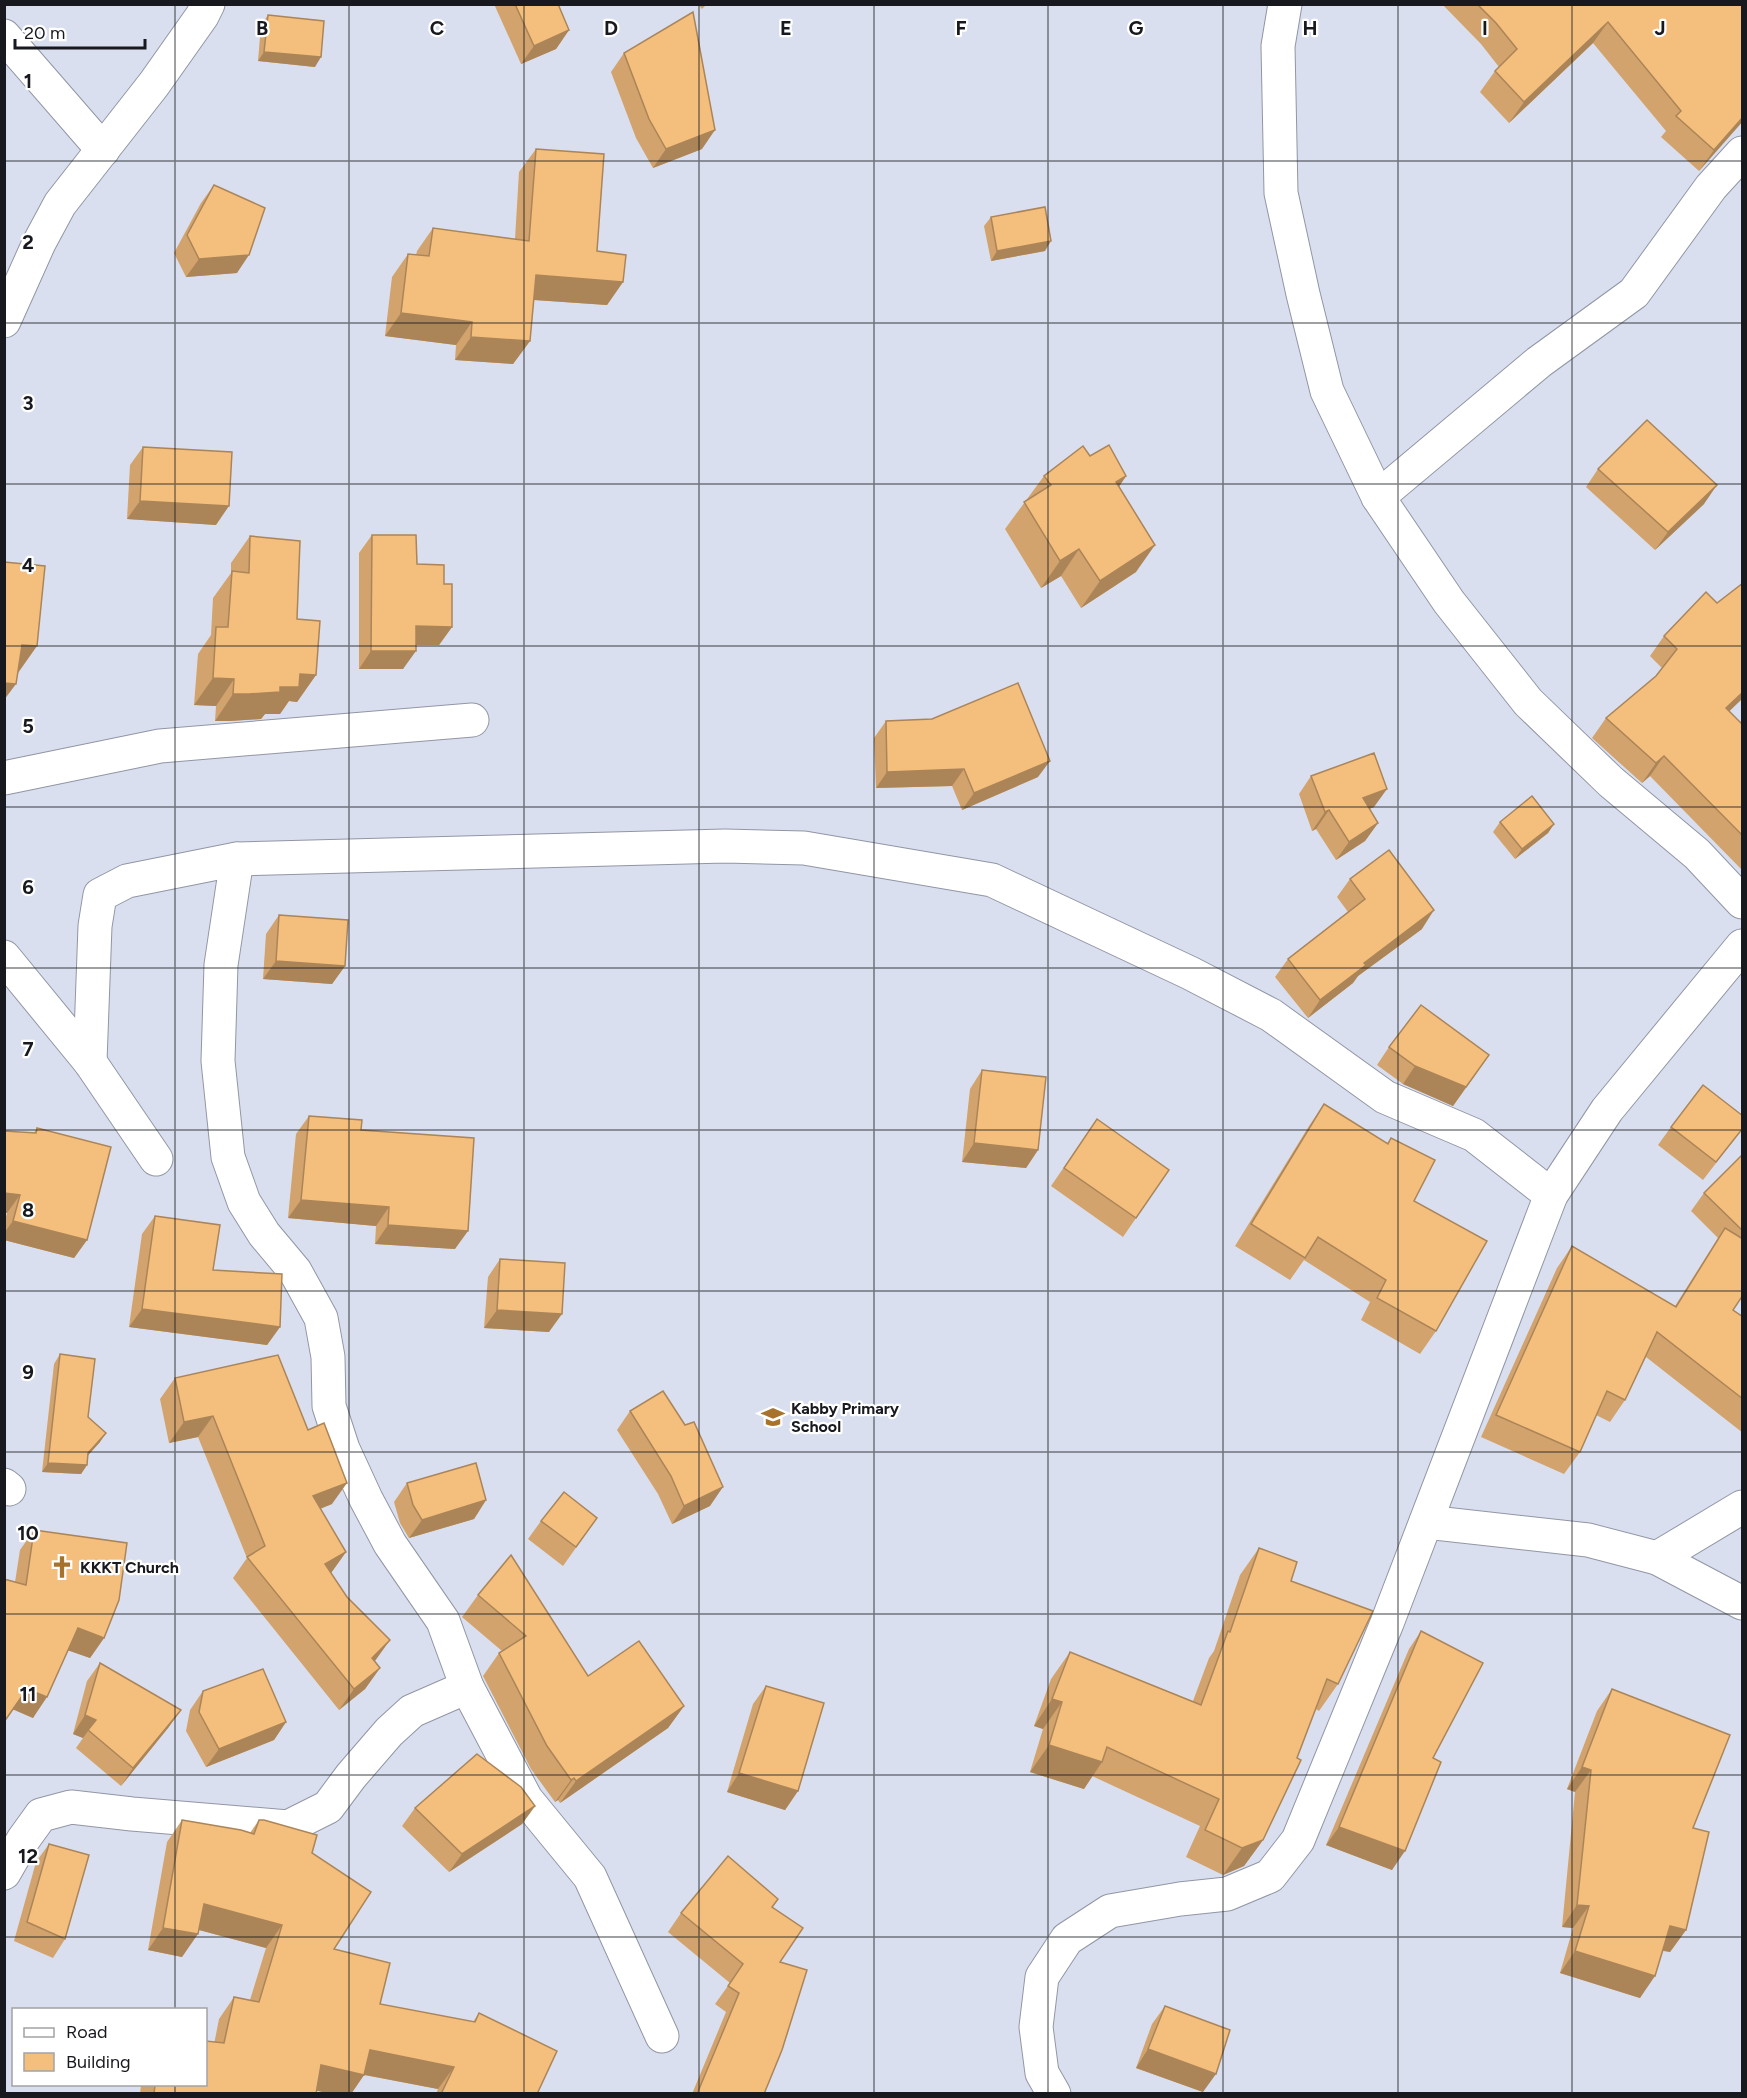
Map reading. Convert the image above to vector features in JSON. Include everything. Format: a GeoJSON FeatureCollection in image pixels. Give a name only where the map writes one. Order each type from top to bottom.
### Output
{"type":"FeatureCollection","features":[{"type":"Feature","properties":{"kind":"street"},"geometry":{"type":"LineString","coordinates":[[4,321],[39,243],[60,204],[154,84],[208,4]]}},
{"type":"Feature","properties":{"kind":"street"},"geometry":{"type":"LineString","coordinates":[[1285,4],[1278,46],[1281,193],[1303,294],[1328,391],[1378,497],[1449,602],[1528,702],[1611,782],[1697,854],[1743,902]]}},
{"type":"Feature","properties":{"kind":"street"},"geometry":{"type":"LineString","coordinates":[[4,36],[103,150]]}},
{"type":"Feature","properties":{"kind":"street"},"geometry":{"type":"LineString","coordinates":[[1378,497],[1539,362],[1634,293],[1711,188],[1743,153]]}},
{"type":"Feature","properties":{"kind":"street"},"geometry":{"type":"LineString","coordinates":[[9,773],[160,746],[472,720]]}},
{"type":"Feature","properties":{"kind":"street"},"geometry":{"type":"LineString","coordinates":[[90,1062],[95,926],[100,895],[128,881],[237,859],[725,846],[804,848],[992,880],[1190,973],[1272,1015],[1385,1097],[1474,1135],[1551,1195]]}},
{"type":"Feature","properties":{"kind":"street"},"geometry":{"type":"LineString","coordinates":[[237,859],[221,965],[218,1050],[228,1158],[244,1202],[264,1234],[295,1271],[321,1318],[328,1357],[329,1406],[343,1449],[390,1544],[443,1621],[467,1687],[526,1799],[590,1877],[663,2036]]}},
{"type":"Feature","properties":{"kind":"street"},"geometry":{"type":"LineString","coordinates":[[1054,2094],[1042,2073],[1036,2027],[1042,1977],[1067,1939],[1110,1911],[1180,1899],[1227,1894],[1270,1876],[1298,1840],[1387,1623],[1551,1195],[1607,1110],[1743,946]]}},
{"type":"Feature","properties":{"kind":"street"},"geometry":{"type":"LineString","coordinates":[[4,957],[90,1062],[156,1159]]}},
{"type":"Feature","properties":{"kind":"street"},"geometry":{"type":"LineString","coordinates":[[1657,1558],[1743,1507]]}},
{"type":"Feature","properties":{"kind":"street"},"geometry":{"type":"LineString","coordinates":[[1426,1522],[1588,1540],[1657,1558],[1743,1603]]}},
{"type":"Feature","properties":{"kind":"street"},"geometry":{"type":"LineString","coordinates":[[4,1873],[41,1815],[71,1807],[288,1827],[328,1807],[388,1732],[412,1711],[467,1687]]}},
{"type":"Feature","properties":{"kind":"building"},"geometry":{"type":"Polygon","coordinates":[[[515,4],[558,4],[569,30],[534,46],[515,4]]]}},
{"type":"Feature","properties":{"kind":"building"},"geometry":{"type":"Polygon","coordinates":[[[1477,4],[1743,4],[1743,117],[1714,150],[1676,116],[1681,111],[1608,22],[1524,102],[1495,71],[1517,49],[1477,4]]]}},
{"type":"Feature","properties":{"kind":"building"},"geometry":{"type":"Polygon","coordinates":[[[693,12],[715,130],[666,149],[649,119],[624,53],[693,12]]]}},
{"type":"Feature","properties":{"kind":"building"},"geometry":{"type":"Polygon","coordinates":[[[268,15],[324,21],[321,57],[264,52],[268,15]]]}},
{"type":"Feature","properties":{"kind":"building"},"geometry":{"type":"Polygon","coordinates":[[[536,149],[604,154],[597,251],[626,255],[623,282],[536,275],[530,341],[471,337],[472,322],[401,313],[408,254],[429,256],[433,228],[529,241],[536,149]]]}},
{"type":"Feature","properties":{"kind":"building"},"geometry":{"type":"Polygon","coordinates":[[[214,185],[265,208],[249,255],[199,259],[187,235],[214,185]]]}},
{"type":"Feature","properties":{"kind":"building"},"geometry":{"type":"Polygon","coordinates":[[[1045,207],[1051,241],[997,251],[991,217],[1045,207]]]}},
{"type":"Feature","properties":{"kind":"building"},"geometry":{"type":"Polygon","coordinates":[[[1647,420],[1717,485],[1668,532],[1598,469],[1647,420]]]}},
{"type":"Feature","properties":{"kind":"building"},"geometry":{"type":"Polygon","coordinates":[[[1109,445],[1126,476],[1116,482],[1155,545],[1100,581],[1079,549],[1060,561],[1024,502],[1051,485],[1044,476],[1083,446],[1090,456],[1109,445]]]}},
{"type":"Feature","properties":{"kind":"building"},"geometry":{"type":"Polygon","coordinates":[[[143,447],[232,452],[229,506],[140,501],[143,447]]]}},
{"type":"Feature","properties":{"kind":"building"},"geometry":{"type":"Polygon","coordinates":[[[372,535],[416,535],[417,564],[444,565],[444,584],[452,584],[452,627],[416,626],[416,651],[371,651],[372,535]]]}},
{"type":"Feature","properties":{"kind":"building"},"geometry":{"type":"Polygon","coordinates":[[[250,536],[300,541],[297,619],[320,621],[316,675],[300,674],[299,687],[280,687],[280,692],[233,694],[234,679],[213,678],[216,627],[228,627],[232,571],[249,573],[250,536]]]}},
{"type":"Feature","properties":{"kind":"building"},"geometry":{"type":"Polygon","coordinates":[[[4,562],[45,566],[37,646],[22,645],[16,684],[4,683],[4,562]]]}},
{"type":"Feature","properties":{"kind":"building"},"geometry":{"type":"Polygon","coordinates":[[[1743,583],[1743,692],[1726,708],[1743,725],[1743,836],[1664,756],[1656,763],[1606,718],[1656,676],[1677,649],[1664,636],[1706,592],[1717,603],[1743,583]]]}},
{"type":"Feature","properties":{"kind":"building"},"geometry":{"type":"Polygon","coordinates":[[[1018,683],[1050,761],[974,793],[964,769],[887,772],[886,721],[932,719],[1018,683]]]}},
{"type":"Feature","properties":{"kind":"building"},"geometry":{"type":"Polygon","coordinates":[[[1374,753],[1387,789],[1363,798],[1378,823],[1349,842],[1329,810],[1325,812],[1311,776],[1374,753]]]}},
{"type":"Feature","properties":{"kind":"building"},"geometry":{"type":"Polygon","coordinates":[[[1532,796],[1554,824],[1522,849],[1500,822],[1532,796]]]}},
{"type":"Feature","properties":{"kind":"building"},"geometry":{"type":"Polygon","coordinates":[[[1389,850],[1434,910],[1320,1000],[1288,959],[1365,899],[1350,879],[1389,850]]]}},
{"type":"Feature","properties":{"kind":"building"},"geometry":{"type":"Polygon","coordinates":[[[279,915],[348,920],[345,966],[276,961],[279,915]]]}},
{"type":"Feature","properties":{"kind":"building"},"geometry":{"type":"Polygon","coordinates":[[[1421,1005],[1489,1055],[1466,1087],[1415,1066],[1389,1047],[1421,1005]]]}},
{"type":"Feature","properties":{"kind":"building"},"geometry":{"type":"Polygon","coordinates":[[[982,1070],[1046,1077],[1038,1150],[974,1143],[982,1070]]]}},
{"type":"Feature","properties":{"kind":"building"},"geometry":{"type":"Polygon","coordinates":[[[1703,1085],[1743,1116],[1743,1128],[1716,1162],[1671,1127],[1703,1085]]]}},
{"type":"Feature","properties":{"kind":"building"},"geometry":{"type":"Polygon","coordinates":[[[1324,1104],[1388,1144],[1391,1138],[1435,1160],[1414,1201],[1487,1241],[1436,1331],[1377,1298],[1386,1280],[1318,1237],[1305,1258],[1251,1224],[1324,1104]]]}},
{"type":"Feature","properties":{"kind":"building"},"geometry":{"type":"Polygon","coordinates":[[[309,1116],[362,1120],[361,1130],[474,1138],[468,1231],[388,1225],[389,1207],[301,1200],[309,1116]]]}},
{"type":"Feature","properties":{"kind":"building"},"geometry":{"type":"Polygon","coordinates":[[[1097,1119],[1169,1170],[1136,1218],[1064,1168],[1097,1119]]]}},
{"type":"Feature","properties":{"kind":"building"},"geometry":{"type":"Polygon","coordinates":[[[37,1128],[111,1147],[87,1240],[13,1221],[20,1195],[4,1193],[4,1131],[36,1133],[37,1128]]]}},
{"type":"Feature","properties":{"kind":"building"},"geometry":{"type":"Polygon","coordinates":[[[1743,1154],[1743,1231],[1704,1193],[1743,1154]]]}},
{"type":"Feature","properties":{"kind":"building"},"geometry":{"type":"Polygon","coordinates":[[[155,1216],[220,1225],[213,1270],[282,1274],[280,1327],[142,1309],[155,1216]]]}},
{"type":"Feature","properties":{"kind":"building"},"geometry":{"type":"Polygon","coordinates":[[[1725,1228],[1743,1239],[1743,1295],[1733,1310],[1743,1317],[1743,1399],[1657,1332],[1625,1400],[1607,1391],[1580,1452],[1496,1415],[1572,1246],[1676,1307],[1725,1228]]]}},
{"type":"Feature","properties":{"kind":"building"},"geometry":{"type":"Polygon","coordinates":[[[500,1259],[565,1263],[562,1314],[497,1310],[500,1259]]]}},
{"type":"Feature","properties":{"kind":"building"},"geometry":{"type":"Polygon","coordinates":[[[60,1354],[95,1359],[88,1417],[106,1433],[88,1453],[87,1465],[48,1463],[60,1354]]]}},
{"type":"Feature","properties":{"kind":"building"},"geometry":{"type":"Polygon","coordinates":[[[278,1355],[308,1430],[324,1423],[347,1483],[313,1496],[346,1552],[325,1564],[347,1597],[390,1640],[372,1658],[380,1668],[354,1689],[247,1557],[265,1546],[213,1416],[184,1422],[175,1378],[278,1355]]]}},
{"type":"Feature","properties":{"kind":"building"},"geometry":{"type":"Polygon","coordinates":[[[663,1391],[685,1425],[694,1422],[723,1487],[684,1506],[671,1476],[630,1411],[663,1391]]]}},
{"type":"Feature","properties":{"kind":"building"},"geometry":{"type":"Polygon","coordinates":[[[476,1463],[486,1500],[422,1520],[413,1505],[407,1483],[476,1463]]]}},
{"type":"Feature","properties":{"kind":"building"},"geometry":{"type":"Polygon","coordinates":[[[564,1492],[597,1518],[576,1547],[541,1521],[564,1492]]]}},
{"type":"Feature","properties":{"kind":"building"},"geometry":{"type":"Polygon","coordinates":[[[34,1530],[127,1543],[119,1600],[104,1638],[78,1628],[47,1697],[27,1689],[4,1722],[4,1579],[26,1585],[34,1530]]]}},
{"type":"Feature","properties":{"kind":"building"},"geometry":{"type":"Polygon","coordinates":[[[1259,1548],[1297,1562],[1291,1581],[1373,1611],[1338,1684],[1327,1679],[1297,1758],[1301,1760],[1263,1840],[1242,1848],[1205,1830],[1219,1799],[1107,1747],[1102,1762],[1049,1745],[1062,1702],[1052,1699],[1070,1652],[1201,1705],[1228,1631],[1230,1632],[1259,1548]]]}},
{"type":"Feature","properties":{"kind":"building"},"geometry":{"type":"Polygon","coordinates":[[[511,1555],[588,1676],[639,1641],[684,1706],[576,1781],[574,1778],[571,1780],[547,1746],[499,1653],[526,1636],[478,1595],[511,1555]]]}},
{"type":"Feature","properties":{"kind":"building"},"geometry":{"type":"Polygon","coordinates":[[[1421,1631],[1483,1663],[1433,1758],[1441,1762],[1405,1851],[1339,1827],[1421,1631]]]}},
{"type":"Feature","properties":{"kind":"building"},"geometry":{"type":"Polygon","coordinates":[[[100,1663],[181,1710],[133,1768],[88,1730],[96,1720],[85,1715],[100,1663]]]}},
{"type":"Feature","properties":{"kind":"building"},"geometry":{"type":"Polygon","coordinates":[[[263,1669],[286,1722],[219,1749],[199,1712],[203,1691],[263,1669]]]}},
{"type":"Feature","properties":{"kind":"building"},"geometry":{"type":"Polygon","coordinates":[[[766,1686],[824,1703],[798,1791],[739,1773],[766,1686]]]}},
{"type":"Feature","properties":{"kind":"building"},"geometry":{"type":"Polygon","coordinates":[[[1612,1689],[1730,1735],[1693,1828],[1709,1832],[1686,1930],[1670,1926],[1655,1976],[1575,1951],[1589,1906],[1577,1905],[1591,1770],[1582,1767],[1612,1689]]]}},
{"type":"Feature","properties":{"kind":"building"},"geometry":{"type":"Polygon","coordinates":[[[477,1754],[521,1787],[535,1806],[462,1854],[415,1808],[477,1754]]]}},
{"type":"Feature","properties":{"kind":"building"},"geometry":{"type":"Polygon","coordinates":[[[182,1820],[254,1834],[259,1820],[264,1820],[317,1835],[312,1853],[371,1892],[334,1949],[390,1963],[380,2004],[475,2022],[479,2013],[557,2051],[537,2094],[441,2094],[454,2067],[370,2050],[364,2075],[321,2065],[316,2094],[154,2094],[155,2086],[207,2086],[207,2041],[224,2043],[234,1997],[259,2002],[282,1925],[204,1904],[198,1934],[163,1928],[182,1820]]]}},
{"type":"Feature","properties":{"kind":"building"},"geometry":{"type":"Polygon","coordinates":[[[49,1844],[89,1855],[65,1939],[27,1922],[49,1844]]]}},
{"type":"Feature","properties":{"kind":"building"},"geometry":{"type":"Polygon","coordinates":[[[728,1856],[778,1899],[772,1907],[803,1928],[780,1962],[807,1970],[782,2050],[764,2094],[697,2094],[739,1993],[728,1986],[743,1964],[681,1913],[728,1856]]]}},
{"type":"Feature","properties":{"kind":"building"},"geometry":{"type":"Polygon","coordinates":[[[1165,2006],[1230,2030],[1216,2074],[1148,2049],[1165,2006]]]}},
{"type":"Feature","properties":{"kind":"place","name":"Kabby Primary School"},"geometry":{"type":"Point","coordinates":[773,1417]}},
{"type":"Feature","properties":{"kind":"place","name":"KKKT Church"},"geometry":{"type":"Point","coordinates":[62,1567]}}]}
